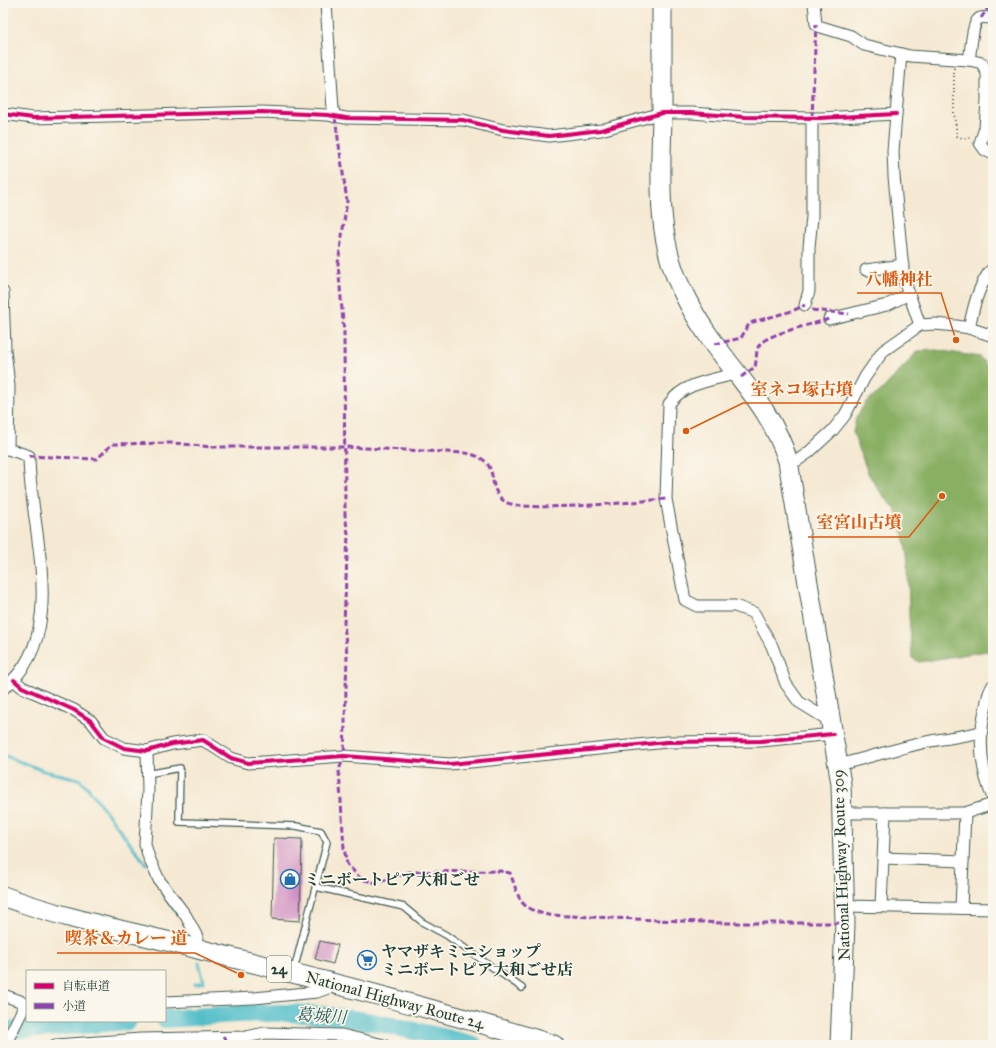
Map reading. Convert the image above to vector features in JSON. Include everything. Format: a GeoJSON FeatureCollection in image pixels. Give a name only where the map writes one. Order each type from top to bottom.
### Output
{"type":"FeatureCollection","features":[{"type":"Feature","properties":{"kind":"highway","name":"National Highway Route 309"},"geometry":{"type":"LineString","coordinates":[[662,3],[662,210],[664,229],[675,273],[687,300],[706,333],[738,373],[763,407],[776,428],[788,461],[839,765],[843,813],[845,906],[843,1044]]}},
{"type":"Feature","properties":{"kind":"highway","name":"National Highway Route 24"},"geometry":{"type":"LineString","coordinates":[[3,896],[42,910],[90,923],[340,984],[457,1016],[554,1045]]}},
{"type":"Feature","properties":{"kind":"street"},"geometry":{"type":"LineString","coordinates":[[326,3],[333,109],[335,117]]}},
{"type":"Feature","properties":{"kind":"street"},"geometry":{"type":"LineString","coordinates":[[814,3],[816,24],[818,26],[850,36],[864,45],[919,58],[969,60],[982,63],[986,68],[990,102],[985,128],[981,138],[981,147],[993,154]]}},
{"type":"Feature","properties":{"kind":"street"},"geometry":{"type":"LineString","coordinates":[[969,60],[973,29],[977,20],[980,18],[993,19]]}},
{"type":"Feature","properties":{"kind":"street"},"geometry":{"type":"LineString","coordinates":[[901,54],[893,151],[894,176],[904,280],[920,325]]}},
{"type":"Feature","properties":{"kind":"street"},"geometry":{"type":"LineString","coordinates":[[3,114],[33,118],[262,112],[328,115],[335,117],[464,120],[503,130],[549,136],[601,130],[662,113],[691,113],[745,117],[812,118],[896,114]]}},
{"type":"Feature","properties":{"kind":"street"},"geometry":{"type":"LineString","coordinates":[[805,305],[809,291],[808,253],[812,217],[812,118]]}},
{"type":"Feature","properties":{"kind":"street"},"geometry":{"type":"LineString","coordinates":[[866,270],[903,265]]}},
{"type":"Feature","properties":{"kind":"street"},"geometry":{"type":"LineString","coordinates":[[969,328],[978,296],[986,277],[990,271],[993,271]]}},
{"type":"Feature","properties":{"kind":"street"},"geometry":{"type":"LineString","coordinates":[[3,292],[5,350],[9,386],[6,449],[30,456],[29,481],[42,573],[41,622],[24,668],[14,680],[3,689]]}},
{"type":"Feature","properties":{"kind":"street"},"geometry":{"type":"LineString","coordinates":[[829,319],[887,305],[909,294]]}},
{"type":"Feature","properties":{"kind":"street"},"geometry":{"type":"LineString","coordinates":[[788,461],[798,460],[833,430],[845,415],[865,377],[883,351],[920,325],[935,324],[969,328],[993,336]]}},
{"type":"Feature","properties":{"kind":"street"},"geometry":{"type":"LineString","coordinates":[[738,373],[684,389],[676,394],[669,404],[666,499],[685,600],[697,606],[735,606],[754,613],[772,646],[786,684],[799,702],[832,728]]}},
{"type":"Feature","properties":{"kind":"street"},"geometry":{"type":"LineString","coordinates":[[14,680],[22,687],[74,710],[91,721],[104,738],[124,748],[147,751],[172,744],[203,740],[231,758],[248,763],[344,756],[450,764],[667,742],[762,741],[832,728]]}},
{"type":"Feature","properties":{"kind":"street"},"geometry":{"type":"LineString","coordinates":[[993,685],[986,704],[980,732],[984,773],[993,798]]}},
{"type":"Feature","properties":{"kind":"street"},"geometry":{"type":"LineString","coordinates":[[839,765],[928,742],[960,738],[980,732]]}},
{"type":"Feature","properties":{"kind":"street"},"geometry":{"type":"LineString","coordinates":[[147,751],[148,774],[146,844],[149,858],[159,880],[186,916],[196,937],[196,948]]}},
{"type":"Feature","properties":{"kind":"street"},"geometry":{"type":"LineString","coordinates":[[843,813],[965,813],[993,804]]}},
{"type":"Feature","properties":{"kind":"street"},"geometry":{"type":"LineString","coordinates":[[881,906],[885,813]]}},
{"type":"Feature","properties":{"kind":"street"},"geometry":{"type":"LineString","coordinates":[[962,908],[965,813]]}},
{"type":"Feature","properties":{"kind":"street"},"geometry":{"type":"LineString","coordinates":[[883,858],[963,861]]}},
{"type":"Feature","properties":{"kind":"street"},"geometry":{"type":"LineString","coordinates":[[845,906],[993,909]]}},
{"type":"Feature","properties":{"kind":"street"},"geometry":{"type":"LineString","coordinates":[[166,1002],[254,998],[318,992],[340,984]]}},
{"type":"Feature","properties":{"kind":"street"},"geometry":{"type":"LineString","coordinates":[[3,995],[20,1000],[24,1008],[6,1043]]}},
{"type":"Feature","properties":{"kind":"street"},"geometry":{"type":"LineString","coordinates":[[55,1045],[141,1039],[246,1037],[265,1034],[342,1035],[384,1045]]}},
{"type":"Feature","properties":{"kind":"lane"},"geometry":{"type":"LineString","coordinates":[[148,774],[180,768],[179,822],[296,826],[321,832],[327,842],[294,973]]}},
{"type":"Feature","properties":{"kind":"lane"},"geometry":{"type":"LineString","coordinates":[[316,888],[404,907],[422,922],[446,935],[522,988]]}},
{"type":"Feature","properties":{"kind":"path"},"geometry":{"type":"LineString","coordinates":[[954,59],[953,96],[957,136],[962,138],[981,138]]}},
{"type":"Feature","properties":{"kind":"green space"},"geometry":{"type":"Polygon","coordinates":[[[936,350],[980,357],[993,374],[993,650],[919,662],[912,658],[908,564],[904,536],[895,509],[880,492],[868,473],[853,432],[856,418],[866,402],[881,391],[918,351],[936,350]]]}},
{"type":"Feature","properties":{"kind":"building"},"geometry":{"type":"Polygon","coordinates":[[[274,838],[302,839],[300,921],[272,919],[274,838]]]}},
{"type":"Feature","properties":{"kind":"building"},"geometry":{"type":"Polygon","coordinates":[[[320,941],[338,945],[333,964],[315,959],[320,941]]]}},
{"type":"Feature","properties":{"kind":"waterway"},"geometry":{"type":"LineString","coordinates":[[3,755],[44,771],[79,779],[88,788],[146,864]]}},
{"type":"Feature","properties":{"kind":"waterway"},"geometry":{"type":"LineString","coordinates":[[163,894],[178,914]]}},
{"type":"Feature","properties":{"kind":"waterway"},"geometry":{"type":"LineString","coordinates":[[195,984],[204,982],[199,963]]}},
{"type":"Feature","properties":{"kind":"waterway","name":"葛城川"},"geometry":{"type":"LineString","coordinates":[[166,1019],[260,1013],[325,1015],[375,1023],[474,1045]]}},
{"type":"Feature","properties":{"kind":"waterway","name":"葛城川"},"geometry":{"type":"LineString","coordinates":[[3,1030],[35,1029],[116,1022]]}},
{"type":"Feature","properties":{"kind":"marked path"},"geometry":{"type":"LineString","coordinates":[[981,18],[988,8],[989,3]]}},
{"type":"Feature","properties":{"kind":"marked path"},"geometry":{"type":"LineString","coordinates":[[812,118],[816,24]]}},
{"type":"Feature","properties":{"kind":"marked path"},"geometry":{"type":"LineString","coordinates":[[335,117],[347,201],[338,264],[344,333],[345,515],[348,534],[344,623],[347,655],[344,756],[339,770],[344,848],[347,864],[361,879],[376,883],[410,872],[500,871],[510,873],[519,896],[525,906],[548,915],[724,923],[845,923]]}},
{"type":"Feature","properties":{"kind":"marked path"},"geometry":{"type":"LineString","coordinates":[[715,344],[741,338],[749,324],[753,322],[792,311],[805,305]]}},
{"type":"Feature","properties":{"kind":"marked path"},"geometry":{"type":"LineString","coordinates":[[812,310],[849,314]]}},
{"type":"Feature","properties":{"kind":"marked path"},"geometry":{"type":"LineString","coordinates":[[741,377],[755,367],[756,354],[759,345],[766,339],[783,332],[829,319]]}},
{"type":"Feature","properties":{"kind":"marked path"},"geometry":{"type":"LineString","coordinates":[[29,456],[97,459],[112,444],[174,443],[211,447],[344,447],[466,453],[478,457],[490,467],[498,495],[504,501],[515,505],[556,507],[666,499]]}},
{"type":"Feature","properties":{"kind":"marked path"},"geometry":{"type":"LineString","coordinates":[[223,1036],[229,1045]]}},
{"type":"Feature","properties":{"kind":"cycle path"},"geometry":{"type":"LineString","coordinates":[[3,114],[33,118],[262,112],[328,115],[346,118],[463,120],[503,130],[549,136],[601,130],[662,113],[691,113],[745,117],[820,118],[896,114]]}},
{"type":"Feature","properties":{"kind":"cycle path"},"geometry":{"type":"LineString","coordinates":[[14,680],[22,687],[74,710],[91,721],[104,738],[124,748],[147,751],[172,744],[203,740],[231,758],[248,763],[344,756],[450,764],[667,742],[761,741],[833,734]]}},
{"type":"Feature","properties":{"kind":"place","name":"八幡神社"},"geometry":{"type":"Point","coordinates":[956,340]}},
{"type":"Feature","properties":{"kind":"place","name":"室ネコ塚古墳"},"geometry":{"type":"Point","coordinates":[686,431]}},
{"type":"Feature","properties":{"kind":"place","name":"室宮山古墳"},"geometry":{"type":"Point","coordinates":[942,496]}},
{"type":"Feature","properties":{"kind":"place","name":"ミニボートピア大和ごせ"},"geometry":{"type":"Point","coordinates":[290,879]}},
{"type":"Feature","properties":{"kind":"place","name":"ヤマザキミニショップ ミニボートピア大和ごせ店"},"geometry":{"type":"Point","coordinates":[367,960]}},
{"type":"Feature","properties":{"kind":"place","name":"喫茶＆カレー 道"},"geometry":{"type":"Point","coordinates":[241,975]}}]}
